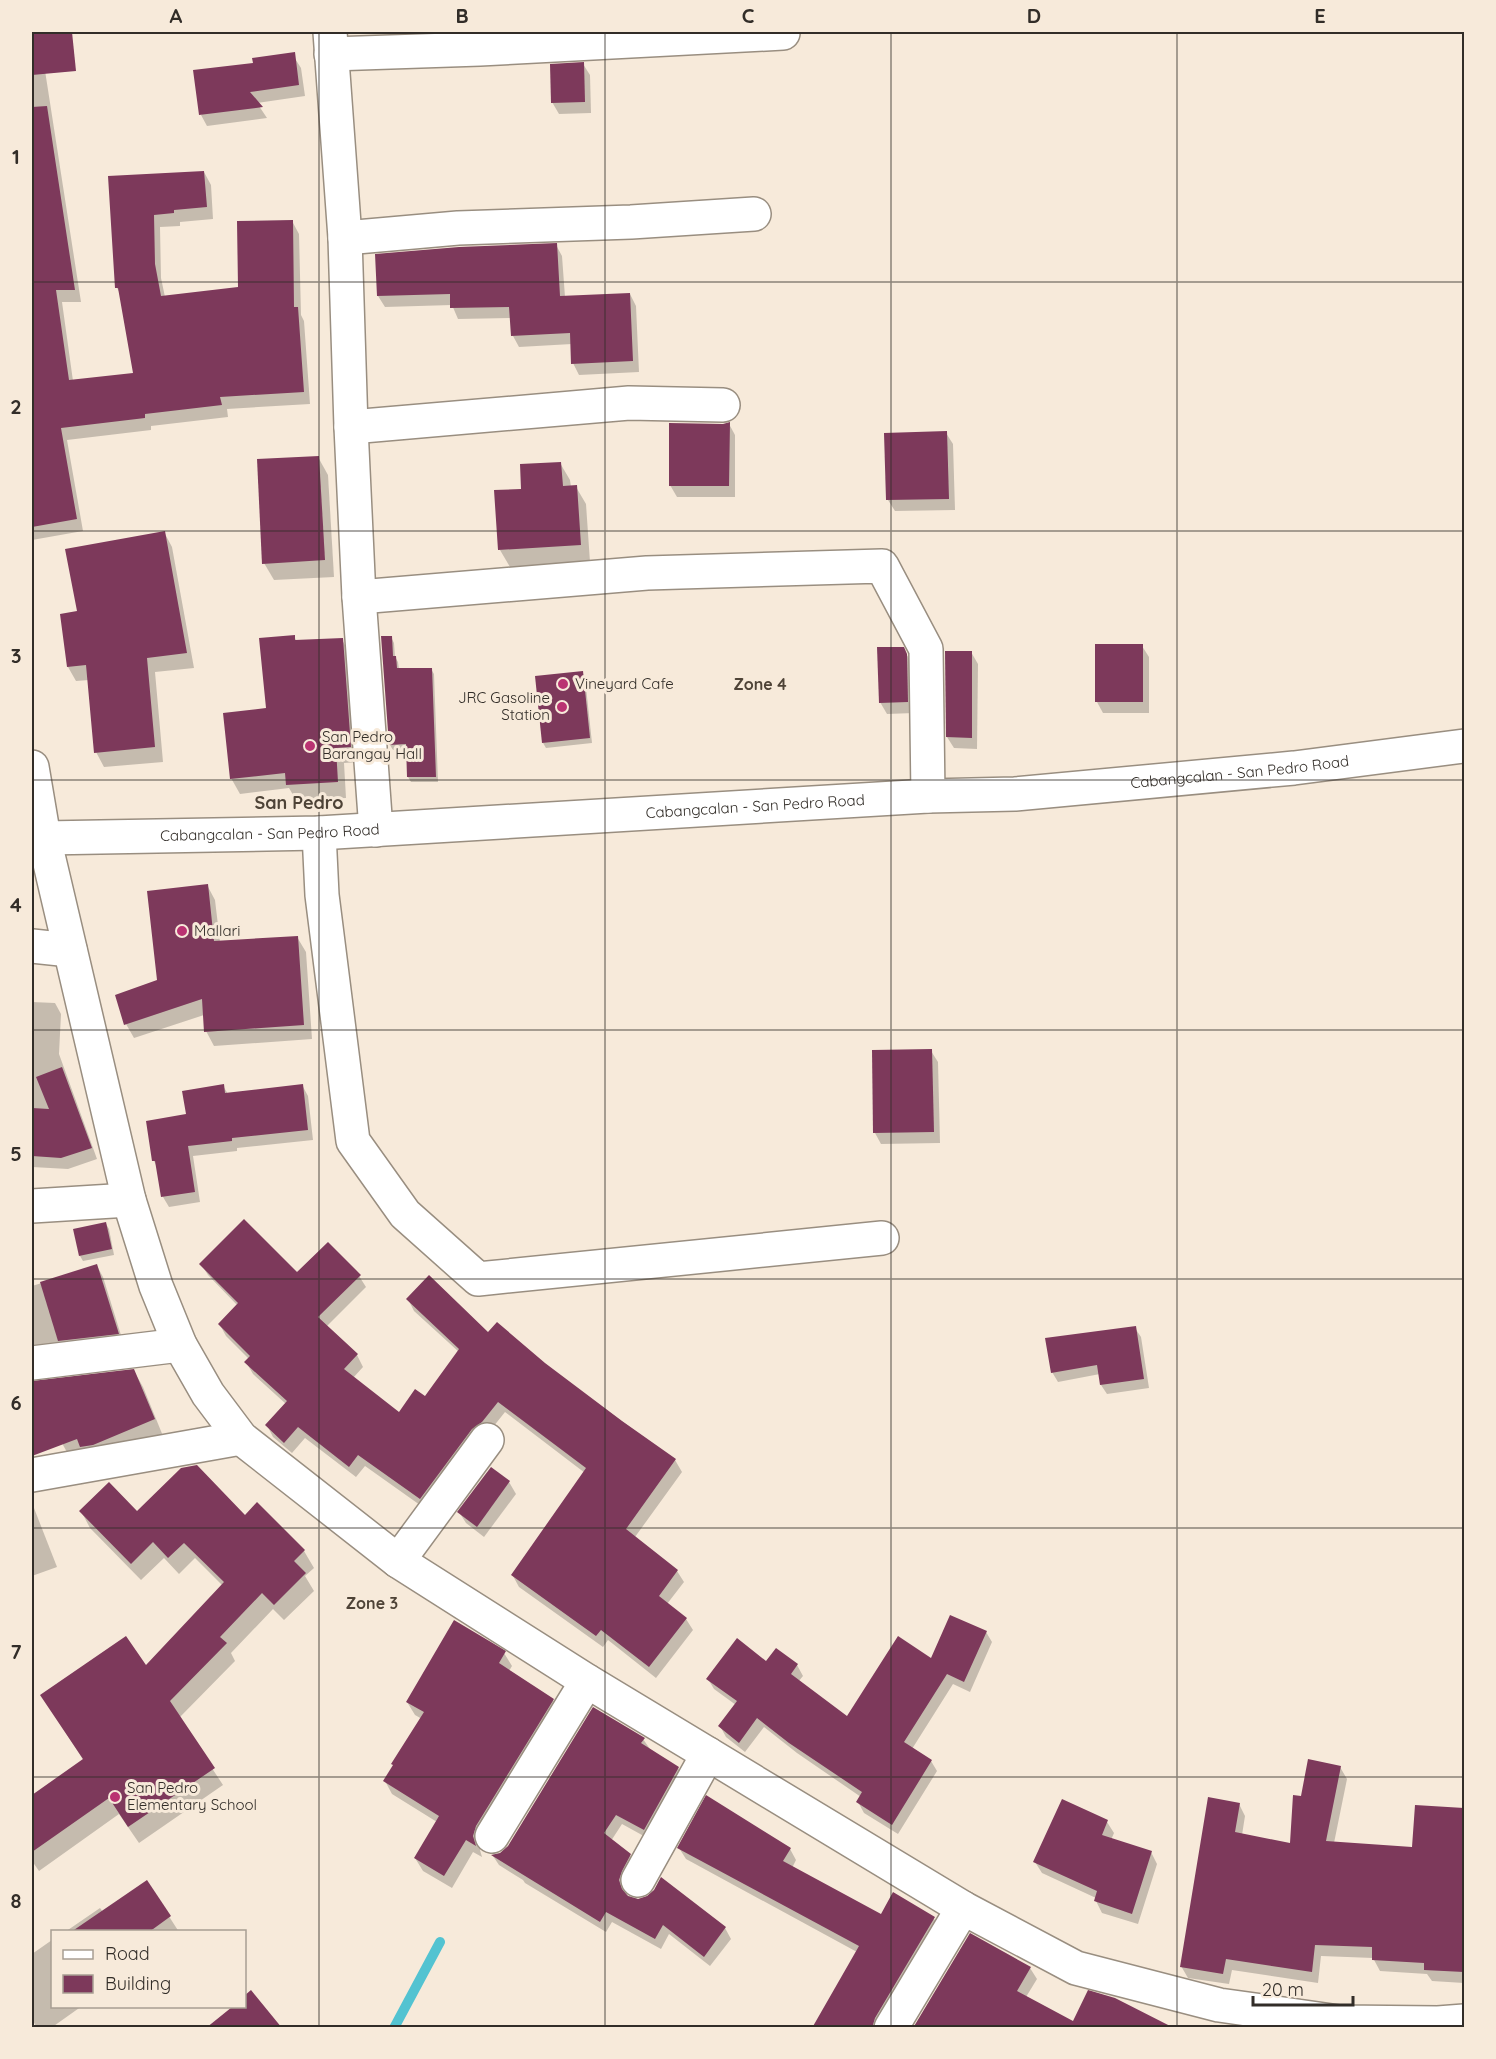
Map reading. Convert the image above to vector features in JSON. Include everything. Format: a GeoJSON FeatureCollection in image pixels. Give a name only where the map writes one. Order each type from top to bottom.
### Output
{"type":"FeatureCollection","features":[{"type":"Feature","properties":{"kind":"street"},"geometry":{"type":"LineString","coordinates":[[376,830],[359,597],[345,238],[330,43],[480,48],[783,33]]}},
{"type":"Feature","properties":{"kind":"street"},"geometry":{"type":"LineString","coordinates":[[345,238],[458,228],[632,222],[754,214]]}},
{"type":"Feature","properties":{"kind":"street"},"geometry":{"type":"LineString","coordinates":[[351,427],[629,403],[723,405]]}},
{"type":"Feature","properties":{"kind":"street"},"geometry":{"type":"LineString","coordinates":[[359,597],[647,573],[882,566],[926,650],[928,796]]}},
{"type":"Feature","properties":{"kind":"street","name":"Cabangcalan - San Pedro Road"},"geometry":{"type":"LineString","coordinates":[[38,838],[319,833],[928,796],[1039,792],[1294,768],[1464,746]]}},
{"type":"Feature","properties":{"kind":"street"},"geometry":{"type":"LineString","coordinates":[[32,767],[38,838],[70,950],[129,1200],[156,1286],[180,1345],[208,1394],[241,1438],[398,1561],[587,1681],[963,1908],[1076,1968],[1219,2006],[1339,2022],[1446,2024]]}},
{"type":"Feature","properties":{"kind":"street"},"geometry":{"type":"LineString","coordinates":[[319,833],[322,895],[352,1142],[405,1214],[478,1278],[882,1238]]}},
{"type":"Feature","properties":{"kind":"street"},"geometry":{"type":"LineString","coordinates":[[32,946],[70,950]]}},
{"type":"Feature","properties":{"kind":"street"},"geometry":{"type":"LineString","coordinates":[[32,1206],[129,1200]]}},
{"type":"Feature","properties":{"kind":"street"},"geometry":{"type":"LineString","coordinates":[[32,1363],[180,1345]]}},
{"type":"Feature","properties":{"kind":"street"},"geometry":{"type":"LineString","coordinates":[[32,1475],[241,1438]]}},
{"type":"Feature","properties":{"kind":"street"},"geometry":{"type":"LineString","coordinates":[[398,1561],[487,1440]]}},
{"type":"Feature","properties":{"kind":"street"},"geometry":{"type":"LineString","coordinates":[[492,1836],[587,1681]]}},
{"type":"Feature","properties":{"kind":"street"},"geometry":{"type":"LineString","coordinates":[[638,1880],[708,1754]]}},
{"type":"Feature","properties":{"kind":"street"},"geometry":{"type":"LineString","coordinates":[[891,2028],[963,1908]]}},
{"type":"Feature","properties":{"kind":"building"},"geometry":{"type":"Polygon","coordinates":[[[32,32],[72,32],[76,71],[32,75],[32,32]]]}},
{"type":"Feature","properties":{"kind":"building"},"geometry":{"type":"Polygon","coordinates":[[[295,52],[299,85],[250,92],[263,107],[199,115],[193,70],[253,63],[252,58],[295,52]]]}},
{"type":"Feature","properties":{"kind":"building"},"geometry":{"type":"Polygon","coordinates":[[[584,62],[585,102],[551,103],[550,64],[584,62]]]}},
{"type":"Feature","properties":{"kind":"building"},"geometry":{"type":"Polygon","coordinates":[[[47,106],[75,290],[56,290],[69,380],[133,373],[118,288],[115,288],[108,176],[204,171],[207,207],[174,210],[174,213],[154,215],[155,264],[161,296],[238,287],[237,221],[293,220],[294,307],[298,307],[304,392],[220,397],[222,405],[145,414],[145,418],[61,428],[77,519],[32,527],[32,107],[47,106]]]}},
{"type":"Feature","properties":{"kind":"building"},"geometry":{"type":"Polygon","coordinates":[[[557,243],[560,296],[630,293],[633,361],[571,364],[570,333],[511,336],[509,307],[450,308],[450,294],[377,296],[375,254],[459,247],[557,243]]]}},
{"type":"Feature","properties":{"kind":"building"},"geometry":{"type":"Polygon","coordinates":[[[730,422],[729,486],[669,486],[669,423],[723,424],[730,422]]]}},
{"type":"Feature","properties":{"kind":"building"},"geometry":{"type":"Polygon","coordinates":[[[947,431],[949,499],[886,500],[884,433],[947,431]]]}},
{"type":"Feature","properties":{"kind":"building"},"geometry":{"type":"Polygon","coordinates":[[[319,456],[325,560],[262,564],[257,459],[319,456]]]}},
{"type":"Feature","properties":{"kind":"building"},"geometry":{"type":"Polygon","coordinates":[[[561,462],[563,486],[577,485],[581,545],[498,550],[494,490],[521,489],[520,464],[561,462]]]}},
{"type":"Feature","properties":{"kind":"building"},"geometry":{"type":"Polygon","coordinates":[[[165,531],[187,653],[147,658],[155,747],[94,753],[86,665],[67,667],[60,614],[77,611],[65,549],[165,531]]]}},
{"type":"Feature","properties":{"kind":"building"},"geometry":{"type":"Polygon","coordinates":[[[295,635],[295,640],[343,638],[351,747],[336,748],[338,782],[286,785],[285,773],[230,779],[223,713],[266,708],[259,638],[295,635]]]}},
{"type":"Feature","properties":{"kind":"building"},"geometry":{"type":"Polygon","coordinates":[[[381,636],[392,636],[393,656],[396,656],[397,668],[432,668],[436,777],[407,777],[406,744],[389,745],[381,636]]]}},
{"type":"Feature","properties":{"kind":"building"},"geometry":{"type":"Polygon","coordinates":[[[1095,644],[1143,644],[1143,702],[1095,702],[1095,644]]]}},
{"type":"Feature","properties":{"kind":"building"},"geometry":{"type":"Polygon","coordinates":[[[877,647],[904,647],[907,654],[908,702],[879,703],[877,647]]]}},
{"type":"Feature","properties":{"kind":"building"},"geometry":{"type":"Polygon","coordinates":[[[945,651],[972,651],[972,738],[946,737],[945,651]]]}},
{"type":"Feature","properties":{"kind":"building","name":"JRC Gasoline Station"},"geometry":{"type":"Polygon","coordinates":[[[583,671],[590,738],[542,743],[535,676],[583,671]]]}},
{"type":"Feature","properties":{"kind":"building"},"geometry":{"type":"Polygon","coordinates":[[[208,884],[214,941],[298,936],[304,1025],[204,1032],[202,999],[124,1025],[115,995],[157,980],[147,891],[208,884]]]}},
{"type":"Feature","properties":{"kind":"building"},"geometry":{"type":"Polygon","coordinates":[[[932,1049],[934,1132],[873,1133],[872,1050],[932,1049]]]}},
{"type":"Feature","properties":{"kind":"building"},"geometry":{"type":"Polygon","coordinates":[[[62,1067],[92,1148],[61,1158],[32,1156],[32,1108],[49,1109],[36,1077],[62,1067]]]}},
{"type":"Feature","properties":{"kind":"building"},"geometry":{"type":"Polygon","coordinates":[[[224,1084],[225,1093],[303,1084],[308,1130],[232,1138],[232,1141],[188,1146],[195,1192],[161,1197],[155,1161],[152,1161],[146,1121],[186,1114],[182,1091],[224,1084]]]}},
{"type":"Feature","properties":{"kind":"building"},"geometry":{"type":"Polygon","coordinates":[[[244,1219],[297,1272],[328,1242],[361,1275],[318,1317],[358,1354],[344,1369],[399,1412],[415,1389],[425,1396],[459,1349],[406,1299],[429,1275],[488,1332],[497,1322],[545,1363],[676,1459],[626,1529],[678,1570],[659,1596],[687,1618],[649,1667],[601,1630],[596,1636],[511,1575],[586,1468],[498,1402],[482,1422],[472,1429],[420,1499],[358,1455],[349,1467],[298,1427],[284,1443],[265,1425],[287,1401],[244,1362],[250,1356],[218,1324],[238,1303],[199,1264],[244,1219]]]}},
{"type":"Feature","properties":{"kind":"building"},"geometry":{"type":"Polygon","coordinates":[[[106,1222],[112,1249],[79,1256],[73,1229],[106,1222]]]}},
{"type":"Feature","properties":{"kind":"building"},"geometry":{"type":"Polygon","coordinates":[[[97,1264],[119,1334],[58,1341],[40,1282],[97,1264]]]}},
{"type":"Feature","properties":{"kind":"building"},"geometry":{"type":"Polygon","coordinates":[[[1136,1326],[1144,1379],[1100,1385],[1097,1365],[1051,1373],[1045,1338],[1136,1326]]]}},
{"type":"Feature","properties":{"kind":"building"},"geometry":{"type":"Polygon","coordinates":[[[134,1369],[155,1419],[93,1445],[80,1447],[77,1439],[32,1456],[32,1381],[134,1369]]]}},
{"type":"Feature","properties":{"kind":"building"},"geometry":{"type":"Polygon","coordinates":[[[197,1465],[245,1515],[257,1502],[305,1550],[294,1561],[306,1573],[274,1605],[262,1593],[220,1637],[227,1643],[170,1701],[215,1768],[128,1827],[109,1798],[32,1852],[32,1795],[83,1759],[40,1695],[126,1636],[146,1665],[224,1582],[184,1543],[168,1558],[153,1542],[131,1564],[79,1511],[109,1482],[137,1511],[181,1468],[197,1465]]]}},
{"type":"Feature","properties":{"kind":"building"},"geometry":{"type":"Polygon","coordinates":[[[491,1467],[510,1481],[477,1527],[457,1512],[491,1467]]]}},
{"type":"Feature","properties":{"kind":"building"},"geometry":{"type":"Polygon","coordinates":[[[950,1615],[987,1631],[964,1682],[947,1674],[904,1742],[932,1760],[892,1825],[856,1802],[862,1792],[789,1743],[757,1718],[739,1743],[718,1726],[737,1701],[706,1679],[737,1638],[766,1661],[776,1648],[798,1664],[791,1674],[847,1716],[898,1636],[931,1658],[950,1615]]]}},
{"type":"Feature","properties":{"kind":"building"},"geometry":{"type":"Polygon","coordinates":[[[454,1620],[506,1651],[499,1663],[554,1699],[476,1826],[473,1836],[476,1846],[466,1840],[444,1876],[414,1858],[439,1816],[383,1781],[393,1765],[391,1764],[424,1712],[406,1702],[454,1620]]]}},
{"type":"Feature","properties":{"kind":"building"},"geometry":{"type":"Polygon","coordinates":[[[593,1707],[645,1738],[641,1743],[679,1767],[644,1830],[616,1815],[604,1833],[631,1854],[619,1880],[628,1896],[638,1899],[647,1896],[654,1890],[661,1877],[726,1927],[704,1957],[663,1925],[655,1939],[606,1912],[600,1922],[491,1855],[500,1853],[508,1846],[593,1707]]]}},
{"type":"Feature","properties":{"kind":"building"},"geometry":{"type":"Polygon","coordinates":[[[1308,1759],[1341,1766],[1326,1841],[1412,1847],[1415,1805],[1464,1808],[1464,1972],[1424,1970],[1424,1963],[1372,1960],[1372,1947],[1315,1945],[1312,1972],[1226,1959],[1223,1974],[1180,1967],[1208,1797],[1240,1803],[1235,1832],[1290,1843],[1293,1795],[1301,1796],[1308,1759]]]}},
{"type":"Feature","properties":{"kind":"building"},"geometry":{"type":"Polygon","coordinates":[[[706,1795],[791,1848],[783,1861],[881,1914],[893,1892],[935,1917],[875,2018],[872,2028],[812,2028],[859,1946],[677,1848],[706,1795]]]}},
{"type":"Feature","properties":{"kind":"building"},"geometry":{"type":"Polygon","coordinates":[[[1062,1799],[1108,1820],[1102,1835],[1152,1851],[1132,1914],[1094,1901],[1097,1891],[1033,1862],[1062,1799]]]}},
{"type":"Feature","properties":{"kind":"building"},"geometry":{"type":"Polygon","coordinates":[[[147,1880],[171,1916],[152,1930],[74,1930],[147,1880]]]}},
{"type":"Feature","properties":{"kind":"building"},"geometry":{"type":"Polygon","coordinates":[[[970,1933],[1031,1967],[1017,1991],[1073,2021],[1088,1990],[1115,1998],[1174,2028],[913,2028],[970,1933]]]}},
{"type":"Feature","properties":{"kind":"building"},"geometry":{"type":"Polygon","coordinates":[[[251,1990],[282,2028],[206,2028],[231,2008],[246,2008],[246,1994],[251,1990]]]}},
{"type":"Feature","properties":{"kind":"waterway"},"geometry":{"type":"LineString","coordinates":[[394,2028],[440,1942]]}},
{"type":"Feature","properties":{"kind":"place","name":"Vineyard Cafe"},"geometry":{"type":"Point","coordinates":[563,684]}},
{"type":"Feature","properties":{"kind":"place","name":"JRC Gasoline Station"},"geometry":{"type":"Point","coordinates":[562,707]}},
{"type":"Feature","properties":{"kind":"place","name":"San Pedro Barangay Hall"},"geometry":{"type":"Point","coordinates":[310,746]}},
{"type":"Feature","properties":{"kind":"place","name":"Mallari"},"geometry":{"type":"Point","coordinates":[182,931]}},
{"type":"Feature","properties":{"kind":"place","name":"San Pedro Elementary School"},"geometry":{"type":"Point","coordinates":[115,1797]}},
{"type":"Feature","properties":{"kind":"district","name":"Zone 4"},"geometry":{"type":"Point","coordinates":[760,684]}},
{"type":"Feature","properties":{"kind":"district","name":"San Pedro"},"geometry":{"type":"Point","coordinates":[299,803]}},
{"type":"Feature","properties":{"kind":"district","name":"Zone 3"},"geometry":{"type":"Point","coordinates":[372,1603]}}]}
